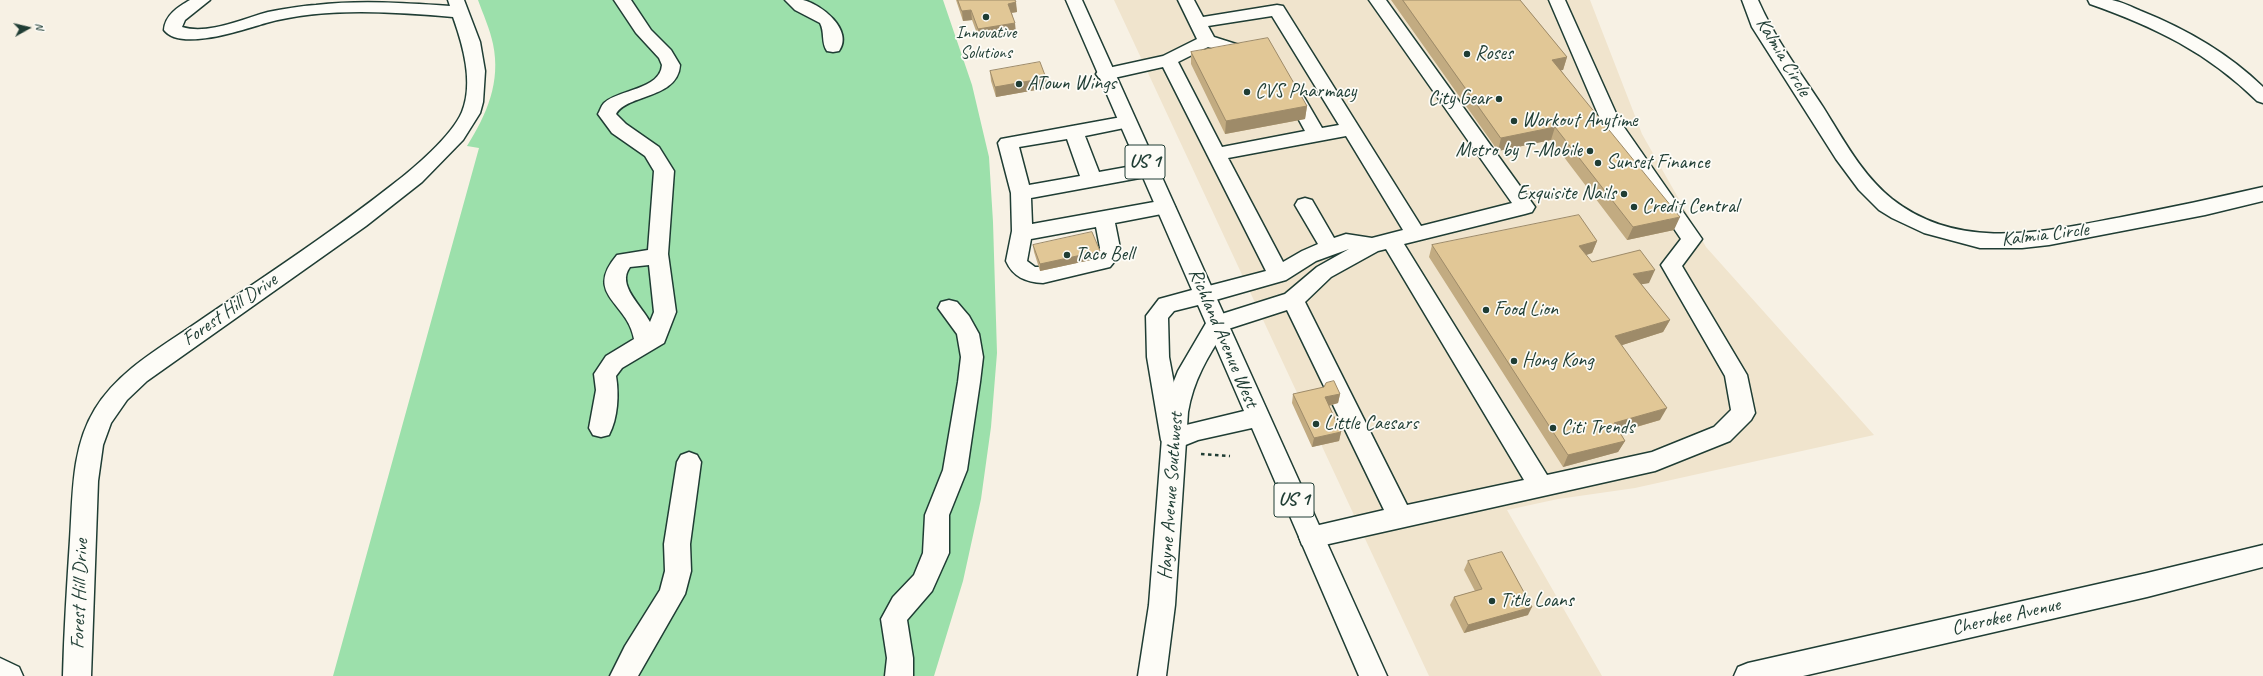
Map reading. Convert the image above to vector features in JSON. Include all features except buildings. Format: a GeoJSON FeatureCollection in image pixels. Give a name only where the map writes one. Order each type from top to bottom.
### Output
{"type":"FeatureCollection","features":[{"type":"Feature","properties":{"kind":"street"},"geometry":{"type":"LineString","coordinates":[[202,0],[175,19],[172,25],[173,30],[180,33],[197,35],[272,16],[351,7],[457,6]]}},
{"type":"Feature","properties":{"kind":"street"},"geometry":{"type":"LineString","coordinates":[[601,428],[607,390],[605,374],[614,362],[656,337],[666,312],[658,257],[664,171],[661,163],[654,153],[640,141],[611,122],[607,114],[611,107],[658,84],[670,71],[671,62],[668,55],[648,37],[622,0]]}},
{"type":"Feature","properties":{"kind":"street"},"geometry":{"type":"LineString","coordinates":[[793,0],[806,9],[826,18],[831,24],[833,47]]}},
{"type":"Feature","properties":{"kind":"street","name":"Richland Avenue West"},"geometry":{"type":"LineString","coordinates":[[1074,0],[1105,74],[1149,170],[1257,418],[1373,676]]}},
{"type":"Feature","properties":{"kind":"street"},"geometry":{"type":"LineString","coordinates":[[1186,0],[1207,41],[1265,61]]}},
{"type":"Feature","properties":{"kind":"street"},"geometry":{"type":"LineString","coordinates":[[1257,418],[1195,431],[1173,440],[1158,357],[1157,316],[1167,305],[1278,275],[1309,256],[1346,242],[1381,242],[1525,207],[1377,0]]}},
{"type":"Feature","properties":{"kind":"street"},"geometry":{"type":"LineString","coordinates":[[1311,538],[1655,461],[1722,434],[1742,413],[1736,375],[1671,265],[1692,239],[1610,121],[1557,0]]}},
{"type":"Feature","properties":{"kind":"street","name":"Kalmia Circle"},"geometry":{"type":"LineString","coordinates":[[1750,0],[1761,27],[1856,172],[1881,201],[1924,225],[1943,232],[1980,240],[2023,241],[2049,238],[2205,208],[2263,194]]}},
{"type":"Feature","properties":{"kind":"street"},"geometry":{"type":"LineString","coordinates":[[2096,0],[2154,22],[2203,47],[2238,72],[2263,97]]}},
{"type":"Feature","properties":{"kind":"street","name":"Forest Hill Drive"},"geometry":{"type":"LineString","coordinates":[[77,676],[77,616],[86,473],[95,433],[102,418],[112,403],[139,375],[359,221],[415,177],[456,136],[471,113],[474,102],[476,71],[471,42],[457,6]]}},
{"type":"Feature","properties":{"kind":"street"},"geometry":{"type":"LineString","coordinates":[[1198,23],[1276,10],[1416,234]]}},
{"type":"Feature","properties":{"kind":"street"},"geometry":{"type":"LineString","coordinates":[[1105,74],[1168,60],[1207,41]]}},
{"type":"Feature","properties":{"kind":"street"},"geometry":{"type":"LineString","coordinates":[[1168,60],[1278,275]]}},
{"type":"Feature","properties":{"kind":"street"},"geometry":{"type":"LineString","coordinates":[[1282,72],[1317,135]]}},
{"type":"Feature","properties":{"kind":"street"},"geometry":{"type":"LineString","coordinates":[[1104,218],[1110,248],[1109,256],[1106,259],[1098,263],[1043,275],[1036,275],[1026,272],[1018,265],[1016,255],[1022,233],[1021,193],[1008,143],[1127,122]]}},
{"type":"Feature","properties":{"kind":"street"},"geometry":{"type":"LineString","coordinates":[[1216,154],[1350,128]]}},
{"type":"Feature","properties":{"kind":"street"},"geometry":{"type":"LineString","coordinates":[[1074,132],[1092,180]]}},
{"type":"Feature","properties":{"kind":"street"},"geometry":{"type":"LineString","coordinates":[[1021,193],[1149,170]]}},
{"type":"Feature","properties":{"kind":"street"},"geometry":{"type":"LineString","coordinates":[[1305,205],[1330,248]]}},
{"type":"Feature","properties":{"kind":"street"},"geometry":{"type":"LineString","coordinates":[[1022,233],[1165,207]]}},
{"type":"Feature","properties":{"kind":"street"},"geometry":{"type":"LineString","coordinates":[[1381,242],[1541,486]]}},
{"type":"Feature","properties":{"kind":"street"},"geometry":{"type":"LineString","coordinates":[[1217,324],[1293,300],[1324,272],[1381,242]]}},
{"type":"Feature","properties":{"kind":"street"},"geometry":{"type":"LineString","coordinates":[[646,343],[644,331],[637,317],[615,287],[615,270],[624,260],[658,257]]}},
{"type":"Feature","properties":{"kind":"street"},"geometry":{"type":"LineString","coordinates":[[1293,300],[1400,518]]}},
{"type":"Feature","properties":{"kind":"street"},"geometry":{"type":"LineString","coordinates":[[899,676],[900,658],[894,619],[902,605],[923,583],[936,553],[937,515],[955,470],[969,382],[972,357],[968,334],[961,322],[949,308]]}},
{"type":"Feature","properties":{"kind":"street","name":"Hayne Avenue Southwest"},"geometry":{"type":"LineString","coordinates":[[1152,676],[1166,582],[1173,440],[1178,402],[1194,361],[1217,324]]}},
{"type":"Feature","properties":{"kind":"street"},"geometry":{"type":"LineString","coordinates":[[624,676],[634,655],[672,594],[678,571],[677,544],[689,462]]}},
{"type":"Feature","properties":{"kind":"street","name":"Cherokee Avenue"},"geometry":{"type":"LineString","coordinates":[[1748,676],[2263,556]]}},
{"type":"Feature","properties":{"kind":"street"},"geometry":{"type":"LineString","coordinates":[[0,671],[9,676]]}},
{"type":"Feature","properties":{"kind":"path"},"geometry":{"type":"LineString","coordinates":[[1201,454],[1230,456]]}},
{"type":"Feature","properties":{"kind":"shaded area"},"geometry":{"type":"Polygon","coordinates":[[[1114,0],[1590,0],[1642,134],[1706,247],[1874,435],[1635,488],[1558,499],[1507,510],[1602,676],[1429,676],[1114,0]]]}},
{"type":"Feature","properties":{"kind":"green space"},"geometry":{"type":"Polygon","coordinates":[[[478,0],[943,0],[972,85],[989,157],[993,222],[997,353],[991,427],[981,499],[963,581],[934,676],[333,676],[479,148],[467,146],[481,122],[494,85],[495,58],[493,44],[478,0]]]}},
{"type":"Feature","properties":{"kind":"place","name":"Innovative Solutions"},"geometry":{"type":"Point","coordinates":[986,17]}},
{"type":"Feature","properties":{"kind":"place","name":"Roses"},"geometry":{"type":"Point","coordinates":[1467,54]}},
{"type":"Feature","properties":{"kind":"place","name":"ATown Wings"},"geometry":{"type":"Point","coordinates":[1019,84]}},
{"type":"Feature","properties":{"kind":"place","name":"CVS Pharmacy"},"geometry":{"type":"Point","coordinates":[1247,92]}},
{"type":"Feature","properties":{"kind":"place","name":"City Gear"},"geometry":{"type":"Point","coordinates":[1499,99]}},
{"type":"Feature","properties":{"kind":"place","name":"Workout Anytime"},"geometry":{"type":"Point","coordinates":[1514,121]}},
{"type":"Feature","properties":{"kind":"place","name":"Metro by T-Mobile"},"geometry":{"type":"Point","coordinates":[1590,151]}},
{"type":"Feature","properties":{"kind":"place","name":"Sunset Finance"},"geometry":{"type":"Point","coordinates":[1598,163]}},
{"type":"Feature","properties":{"kind":"place","name":"Exquisite Nails"},"geometry":{"type":"Point","coordinates":[1624,194]}},
{"type":"Feature","properties":{"kind":"place","name":"Credit Central"},"geometry":{"type":"Point","coordinates":[1634,207]}},
{"type":"Feature","properties":{"kind":"place","name":"Taco Bell"},"geometry":{"type":"Point","coordinates":[1067,255]}},
{"type":"Feature","properties":{"kind":"place","name":"Food Lion"},"geometry":{"type":"Point","coordinates":[1486,310]}},
{"type":"Feature","properties":{"kind":"place","name":"Hong Kong"},"geometry":{"type":"Point","coordinates":[1514,361]}},
{"type":"Feature","properties":{"kind":"place","name":"Little Caesars"},"geometry":{"type":"Point","coordinates":[1316,424]}},
{"type":"Feature","properties":{"kind":"place","name":"Citi Trends"},"geometry":{"type":"Point","coordinates":[1553,428]}},
{"type":"Feature","properties":{"kind":"place","name":"Title Loans"},"geometry":{"type":"Point","coordinates":[1492,601]}}]}
